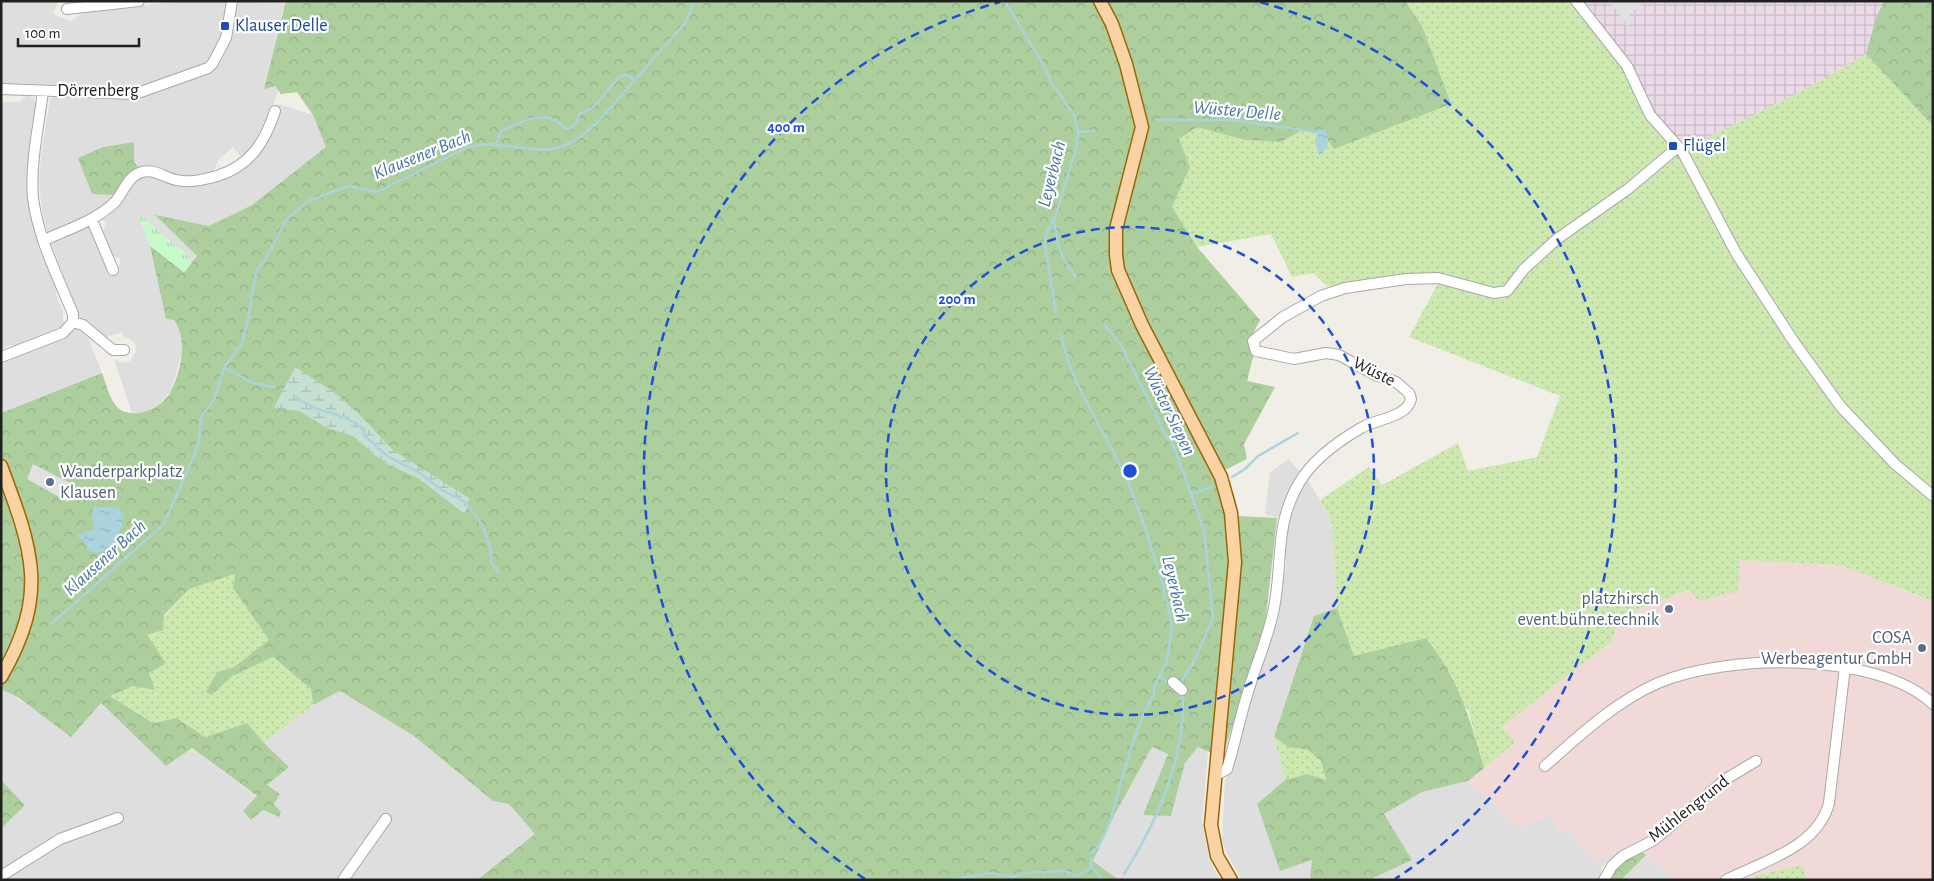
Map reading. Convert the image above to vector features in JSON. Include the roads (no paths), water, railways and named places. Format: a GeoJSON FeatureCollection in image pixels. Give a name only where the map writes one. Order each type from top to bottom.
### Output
{"type":"FeatureCollection","features":[{"type":"Feature","properties":{"kind":"main road"},"geometry":{"type":"LineString","coordinates":[[1100,1],[1112,24],[1126,64],[1142,127],[1116,229],[1118,270],[1142,325],[1221,477],[1231,513],[1234,562],[1212,808],[1214,845],[1231,880]]}},
{"type":"Feature","properties":{"kind":"main road"},"geometry":{"type":"LineString","coordinates":[[1,466],[28,541],[33,576],[29,616],[14,654],[1,678]]}},
{"type":"Feature","properties":{"kind":"street"},"geometry":{"type":"LineString","coordinates":[[68,9],[140,1]]}},
{"type":"Feature","properties":{"kind":"street","name":"Dörrenberg"},"geometry":{"type":"LineString","coordinates":[[1,89],[135,94],[208,68],[219,54],[226,38],[232,1]]}},
{"type":"Feature","properties":{"kind":"street"},"geometry":{"type":"LineString","coordinates":[[1576,1],[1627,66],[1650,115],[1678,146],[1736,253],[1794,342],[1841,407],[1894,464],[1933,496]]}},
{"type":"Feature","properties":{"kind":"street"},"geometry":{"type":"LineString","coordinates":[[1,357],[63,333],[73,322],[73,314],[36,216],[33,185],[43,91]]}},
{"type":"Feature","properties":{"kind":"street"},"geometry":{"type":"LineString","coordinates":[[44,240],[92,220],[115,201],[131,179],[138,173],[152,171],[174,179],[195,181],[229,173],[257,151],[267,134],[275,111]]}},
{"type":"Feature","properties":{"kind":"street","name":"Wüste"},"geometry":{"type":"LineString","coordinates":[[1216,775],[1227,769],[1240,718],[1274,608],[1280,531],[1286,509],[1295,490],[1315,461],[1338,442],[1363,426],[1376,423],[1406,409],[1411,399],[1409,393],[1396,382],[1375,375],[1345,357],[1326,353],[1294,359],[1284,358],[1256,350],[1253,341],[1283,317],[1320,296],[1345,288],[1406,279],[1438,278],[1494,292],[1504,292],[1511,287],[1520,274],[1557,240],[1628,189],[1678,146]]}},
{"type":"Feature","properties":{"kind":"street"},"geometry":{"type":"LineString","coordinates":[[92,220],[113,270]]}},
{"type":"Feature","properties":{"kind":"street"},"geometry":{"type":"LineString","coordinates":[[73,322],[83,325],[113,350],[124,350]]}},
{"type":"Feature","properties":{"kind":"street"},"geometry":{"type":"LineString","coordinates":[[1545,766],[1595,722],[1626,700],[1659,683],[1717,668],[1800,662],[1845,667],[1873,673],[1900,683],[1933,704]]}},
{"type":"Feature","properties":{"kind":"street"},"geometry":{"type":"LineString","coordinates":[[1726,880],[1810,838],[1822,824],[1830,803],[1845,667]]}},
{"type":"Feature","properties":{"kind":"street"},"geometry":{"type":"LineString","coordinates":[[1173,682],[1182,690]]}},
{"type":"Feature","properties":{"kind":"street","name":"Mühlengrund"},"geometry":{"type":"LineString","coordinates":[[1604,880],[1612,866],[1624,856],[1654,840],[1726,779],[1756,761]]}},
{"type":"Feature","properties":{"kind":"street"},"geometry":{"type":"LineString","coordinates":[[1,876],[60,839],[118,818]]}},
{"type":"Feature","properties":{"kind":"street"},"geometry":{"type":"LineString","coordinates":[[343,880],[386,819]]}},
{"type":"Feature","properties":{"kind":"water"},"geometry":{"type":"Polygon","coordinates":[[[1318,129],[1325,130],[1328,138],[1327,147],[1319,155],[1315,142],[1318,129]]]}},
{"type":"Feature","properties":{"kind":"water"},"geometry":{"type":"Polygon","coordinates":[[[96,507],[118,508],[124,514],[122,527],[110,546],[99,552],[92,552],[77,535],[95,529],[92,519],[93,509],[96,507]]]}},
{"type":"Feature","properties":{"kind":"waterway","name":"Klausener Bach"},"geometry":{"type":"LineString","coordinates":[[51,624],[164,524],[194,456],[199,441],[201,418],[214,400],[225,366],[242,344],[256,271],[267,256],[287,219],[310,200],[349,186],[377,192],[468,147],[487,144],[546,150],[561,147],[576,140],[597,123],[686,22],[694,1]]}},
{"type":"Feature","properties":{"kind":"waterway","name":"Leyerbach"},"geometry":{"type":"LineString","coordinates":[[1005,1],[1045,68],[1051,82],[1075,117],[1078,134],[1077,145],[1054,221],[1058,245],[1064,260],[1076,277]]}},
{"type":"Feature","properties":{"kind":"waterway"},"geometry":{"type":"LineString","coordinates":[[496,144],[501,131],[534,118],[552,119],[559,122],[565,129],[574,127],[580,113],[594,106],[619,78],[626,74],[635,80]]}},
{"type":"Feature","properties":{"kind":"waterway","name":"Wüster Delle"},"geometry":{"type":"LineString","coordinates":[[1157,120],[1233,120],[1316,132]]}},
{"type":"Feature","properties":{"kind":"waterway","name":"Wüster Delle"},"geometry":{"type":"LineString","coordinates":[[1078,132],[1095,131]]}},
{"type":"Feature","properties":{"kind":"waterway"},"geometry":{"type":"LineString","coordinates":[[1054,217],[1046,235],[1045,245],[1056,312]]}},
{"type":"Feature","properties":{"kind":"waterway","name":"Leyerbach"},"geometry":{"type":"LineString","coordinates":[[1105,325],[1122,347],[1164,432],[1174,447],[1204,530],[1213,618],[1191,667],[1180,683]]}},
{"type":"Feature","properties":{"kind":"waterway","name":"Leyerbach"},"geometry":{"type":"LineString","coordinates":[[1061,334],[1076,381],[1123,471],[1136,504],[1164,588],[1164,597],[1167,601],[1172,628],[1167,661],[1154,687],[1154,695],[1145,710],[1129,753],[1108,827],[1103,838],[1091,853]]}},
{"type":"Feature","properties":{"kind":"waterway"},"geometry":{"type":"LineString","coordinates":[[225,368],[253,383],[275,387]]}},
{"type":"Feature","properties":{"kind":"waterway"},"geometry":{"type":"LineString","coordinates":[[296,397],[312,407],[348,419],[364,430],[364,435],[387,456],[418,472],[442,490],[465,502],[483,526],[491,551],[491,562],[498,572]]}},
{"type":"Feature","properties":{"kind":"waterway","name":"Wüster Siepen"},"geometry":{"type":"LineString","coordinates":[[1232,477],[1245,469],[1258,456],[1298,433]]}},
{"type":"Feature","properties":{"kind":"waterway","name":"Wüster Siepen"},"geometry":{"type":"LineString","coordinates":[[1191,494],[1212,487]]}},
{"type":"Feature","properties":{"kind":"waterway"},"geometry":{"type":"LineString","coordinates":[[1160,676],[1170,683]]}},
{"type":"Feature","properties":{"kind":"waterway","name":"Leyerbach"},"geometry":{"type":"LineString","coordinates":[[1124,874],[1157,812],[1173,768],[1182,722],[1183,699],[1181,694]]}},
{"type":"Feature","properties":{"kind":"waterway"},"geometry":{"type":"LineString","coordinates":[[1091,859],[1092,867],[1102,880]]}},
{"type":"Feature","properties":{"kind":"waterway"},"geometry":{"type":"LineString","coordinates":[[950,880],[991,873],[1012,877],[1024,873],[1064,871],[1077,876],[1092,867]]}},
{"type":"Feature","properties":{"kind":"place","name":"Klauser Delle"},"geometry":{"type":"Point","coordinates":[225,26]}},
{"type":"Feature","properties":{"kind":"place","name":"Flügel"},"geometry":{"type":"Point","coordinates":[1673,146]}},
{"type":"Feature","properties":{"kind":"place","name":"Wanderparkplatz Klausen"},"geometry":{"type":"Point","coordinates":[50,482]}},
{"type":"Feature","properties":{"kind":"place","name":"platzhirsch event.bühne.technik"},"geometry":{"type":"Point","coordinates":[1669,609]}},
{"type":"Feature","properties":{"kind":"place","name":"COSA Werbeagentur GmbH"},"geometry":{"type":"Point","coordinates":[1922,648]}}]}
